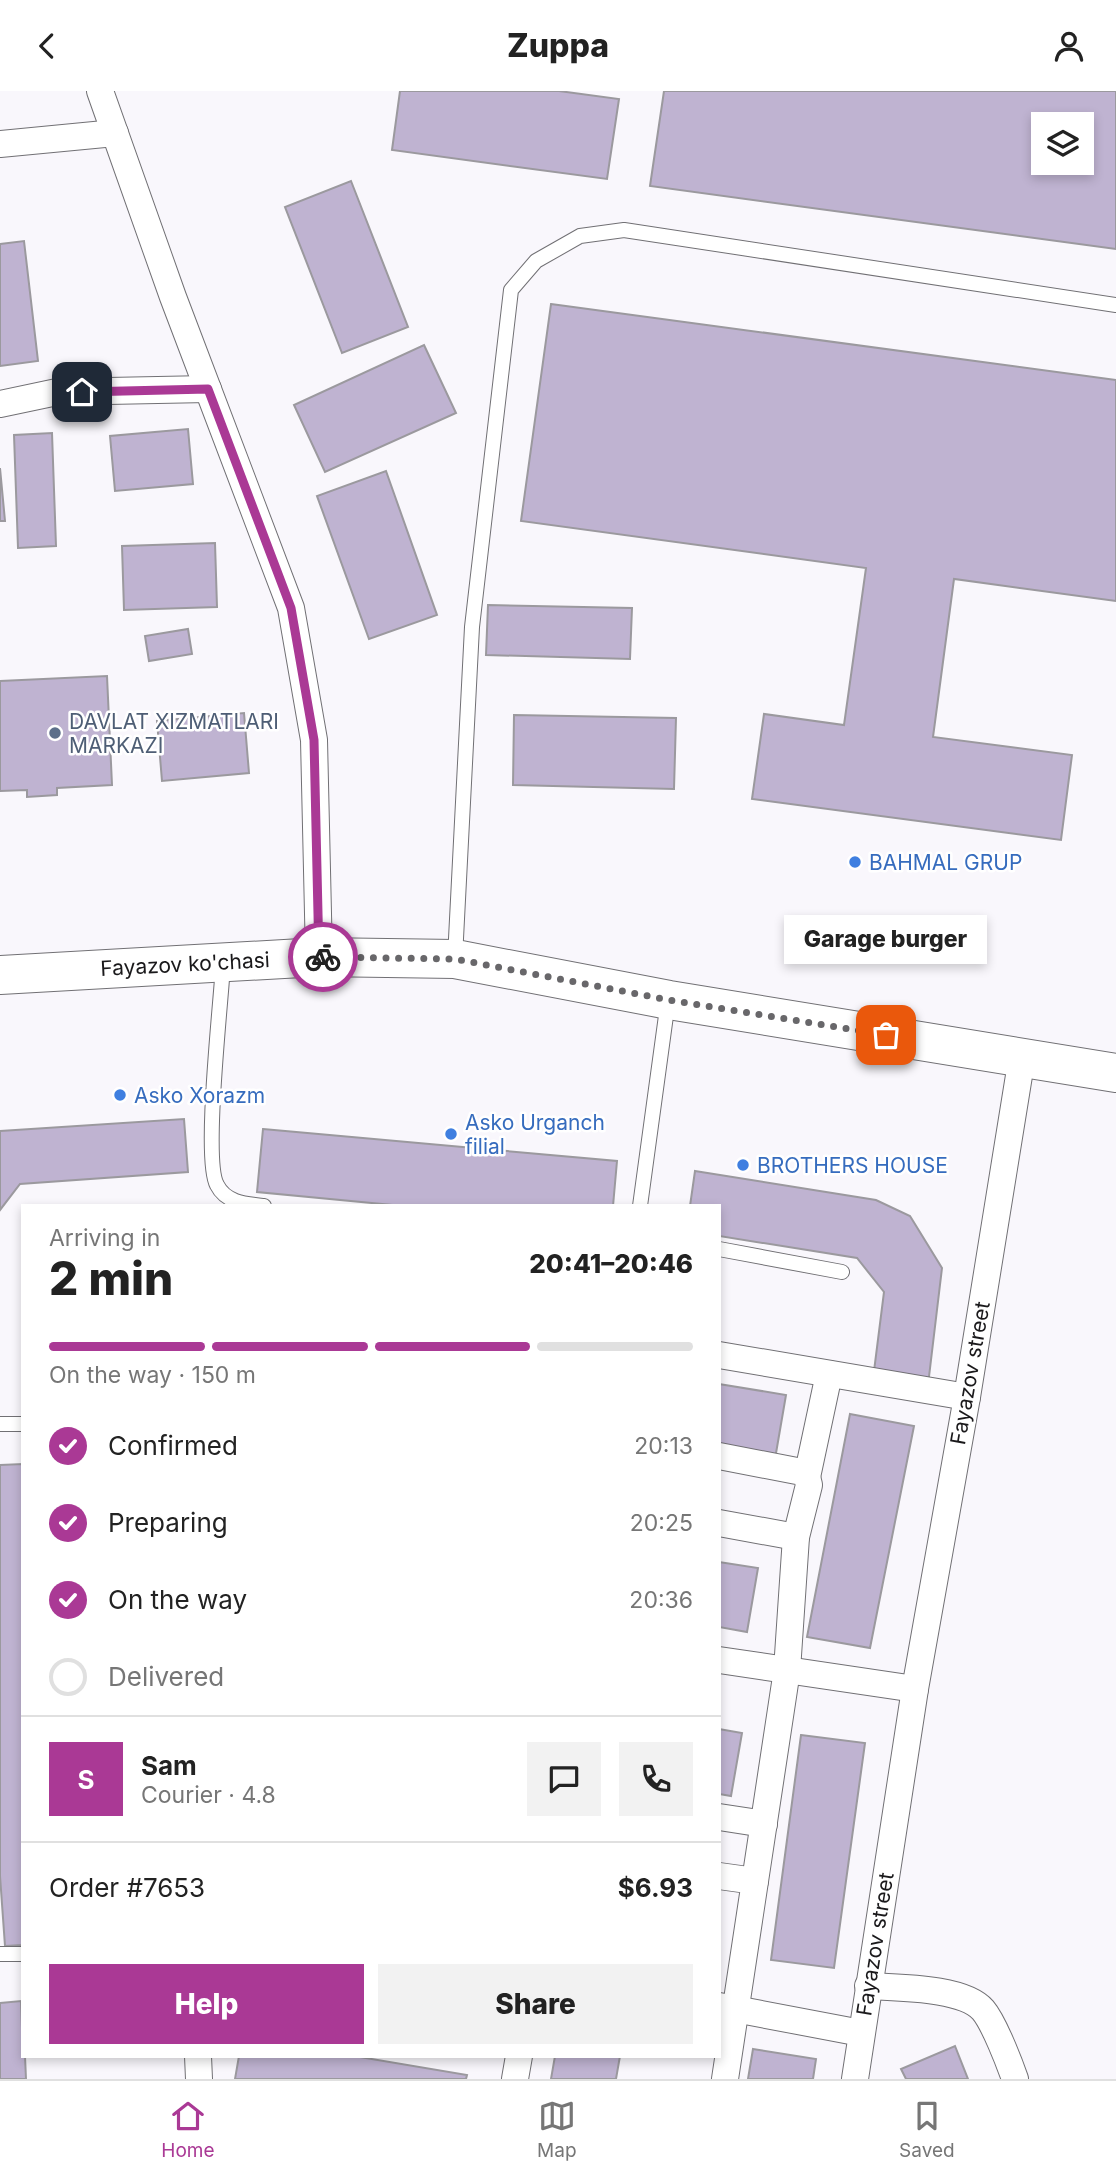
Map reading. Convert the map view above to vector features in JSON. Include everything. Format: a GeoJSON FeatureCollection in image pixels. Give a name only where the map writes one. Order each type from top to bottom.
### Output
{"type":"FeatureCollection","features":[{"type":"Feature","properties":{"kind":"main road","name":"Fayazov ko'chasi"},"geometry":{"type":"LineString","coordinates":[[0,975],[319,957],[455,959],[669,1000],[1116,1073]]}},
{"type":"Feature","properties":{"kind":"street"},"geometry":{"type":"LineString","coordinates":[[100,91],[291,608],[314,740],[319,957]]}},
{"type":"Feature","properties":{"kind":"street"},"geometry":{"type":"LineString","coordinates":[[0,144],[115,133]]}},
{"type":"Feature","properties":{"kind":"street"},"geometry":{"type":"LineString","coordinates":[[0,404],[57,392],[208,389]]}},
{"type":"Feature","properties":{"kind":"street","name":"Fayazov street"},"geometry":{"type":"LineString","coordinates":[[728,2008],[860,2062],[868,1986],[915,1689],[967,1397],[1022,1057]]}},
{"type":"Feature","properties":{"kind":"street"},"geometry":{"type":"LineString","coordinates":[[721,1355],[967,1397]]}},
{"type":"Feature","properties":{"kind":"street"},"geometry":{"type":"LineString","coordinates":[[725,2079],[728,2008],[755,1881],[787,1670],[796,1537],[809,1485],[807,1477],[829,1374]]}},
{"type":"Feature","properties":{"kind":"street"},"geometry":{"type":"LineString","coordinates":[[721,1456],[802,1472],[807,1477]]}},
{"type":"Feature","properties":{"kind":"street"},"geometry":{"type":"LineString","coordinates":[[721,1524],[796,1537]]}},
{"type":"Feature","properties":{"kind":"street"},"geometry":{"type":"LineString","coordinates":[[721,1660],[915,1689]]}},
{"type":"Feature","properties":{"kind":"street"},"geometry":{"type":"LineString","coordinates":[[721,1817],[764,1824]]}},
{"type":"Feature","properties":{"kind":"street"},"geometry":{"type":"LineString","coordinates":[[721,1876],[755,1881]]}},
{"type":"Feature","properties":{"kind":"street"},"geometry":{"type":"LineString","coordinates":[[868,1986],[933,1990],[959,1997],[982,2009],[1015,2079]]}},
{"type":"Feature","properties":{"kind":"street"},"geometry":{"type":"LineString","coordinates":[[198,2058],[199,2079]]}},
{"type":"Feature","properties":{"kind":"street"},"geometry":{"type":"LineString","coordinates":[[515,2079],[519,2058]]}},
{"type":"Feature","properties":{"kind":"lane"},"geometry":{"type":"LineString","coordinates":[[455,959],[472,627],[498,397],[511,290],[536,261],[580,236],[624,230],[1116,305]]}},
{"type":"Feature","properties":{"kind":"lane"},"geometry":{"type":"LineString","coordinates":[[223,962],[212,1138],[214,1175],[218,1187],[238,1204]]}},
{"type":"Feature","properties":{"kind":"lane"},"geometry":{"type":"LineString","coordinates":[[640,1204],[669,1000]]}},
{"type":"Feature","properties":{"kind":"lane"},"geometry":{"type":"LineString","coordinates":[[721,1249],[842,1272]]}},
{"type":"Feature","properties":{"kind":"lane"},"geometry":{"type":"LineString","coordinates":[[0,1425],[21,1424]]}},
{"type":"Feature","properties":{"kind":"lane"},"geometry":{"type":"LineString","coordinates":[[0,1954],[21,1954]]}},
{"type":"Feature","properties":{"kind":"building"},"geometry":{"type":"Polygon","coordinates":[[[400,91],[559,91],[619,99],[607,179],[392,150],[400,91]]]}},
{"type":"Feature","properties":{"kind":"building"},"geometry":{"type":"Polygon","coordinates":[[[664,91],[1116,91],[1116,249],[650,186],[664,91]]]}},
{"type":"Feature","properties":{"kind":"building"},"geometry":{"type":"Polygon","coordinates":[[[351,181],[408,327],[342,353],[285,207],[351,181]]]}},
{"type":"Feature","properties":{"kind":"building"},"geometry":{"type":"Polygon","coordinates":[[[24,241],[38,361],[0,366],[0,244],[24,241]]]}},
{"type":"Feature","properties":{"kind":"building"},"geometry":{"type":"Polygon","coordinates":[[[551,304],[1116,380],[1116,601],[954,579],[933,737],[1072,755],[1061,840],[752,799],[764,714],[844,725],[866,568],[521,521],[551,304]]]}},
{"type":"Feature","properties":{"kind":"building"},"geometry":{"type":"Polygon","coordinates":[[[424,345],[456,413],[325,472],[294,405],[424,345]]]}},
{"type":"Feature","properties":{"kind":"building"},"geometry":{"type":"Polygon","coordinates":[[[188,429],[193,484],[115,491],[110,436],[188,429]]]}},
{"type":"Feature","properties":{"kind":"building"},"geometry":{"type":"Polygon","coordinates":[[[52,433],[56,546],[18,548],[14,435],[52,433]]]}},
{"type":"Feature","properties":{"kind":"building"},"geometry":{"type":"Polygon","coordinates":[[[0,468],[5,521],[0,521],[0,468]]]}},
{"type":"Feature","properties":{"kind":"building"},"geometry":{"type":"Polygon","coordinates":[[[386,471],[437,615],[369,639],[317,496],[386,471]]]}},
{"type":"Feature","properties":{"kind":"building"},"geometry":{"type":"Polygon","coordinates":[[[215,543],[217,607],[124,610],[122,546],[215,543]]]}},
{"type":"Feature","properties":{"kind":"building"},"geometry":{"type":"Polygon","coordinates":[[[488,605],[632,608],[630,659],[486,655],[488,605]]]}},
{"type":"Feature","properties":{"kind":"building"},"geometry":{"type":"Polygon","coordinates":[[[188,629],[192,654],[149,661],[145,636],[188,629]]]}},
{"type":"Feature","properties":{"kind":"building","name":"DAVLAT XIZMATLARI MARKAZI"},"geometry":{"type":"Polygon","coordinates":[[[107,676],[112,785],[57,788],[57,795],[27,797],[27,790],[0,791],[0,681],[107,676]]]}},
{"type":"Feature","properties":{"kind":"building"},"geometry":{"type":"Polygon","coordinates":[[[244,713],[249,773],[162,781],[157,721],[244,713]]]}},
{"type":"Feature","properties":{"kind":"building"},"geometry":{"type":"Polygon","coordinates":[[[514,715],[676,718],[674,789],[513,785],[514,715]]]}},
{"type":"Feature","properties":{"kind":"building"},"geometry":{"type":"Polygon","coordinates":[[[184,1119],[188,1172],[20,1184],[0,1210],[0,1131],[184,1119]]]}},
{"type":"Feature","properties":{"kind":"building"},"geometry":{"type":"Polygon","coordinates":[[[263,1129],[617,1161],[613,1204],[382,1204],[257,1192],[263,1129]]]}},
{"type":"Feature","properties":{"kind":"building"},"geometry":{"type":"Polygon","coordinates":[[[695,1171],[876,1200],[910,1216],[942,1268],[928,1385],[873,1379],[884,1292],[857,1258],[721,1236],[721,1204],[690,1204],[695,1171]]]}},
{"type":"Feature","properties":{"kind":"building"},"geometry":{"type":"Polygon","coordinates":[[[721,1384],[786,1395],[775,1459],[721,1449],[721,1384]]]}},
{"type":"Feature","properties":{"kind":"building"},"geometry":{"type":"Polygon","coordinates":[[[850,1414],[914,1426],[870,1648],[807,1637],[850,1414]]]}},
{"type":"Feature","properties":{"kind":"building"},"geometry":{"type":"Polygon","coordinates":[[[21,1464],[21,1945],[5,1946],[0,1876],[0,1465],[21,1464]]]}},
{"type":"Feature","properties":{"kind":"building"},"geometry":{"type":"Polygon","coordinates":[[[721,1562],[758,1568],[747,1632],[721,1627],[721,1562]]]}},
{"type":"Feature","properties":{"kind":"building"},"geometry":{"type":"Polygon","coordinates":[[[721,1729],[742,1733],[731,1796],[721,1794],[721,1729]]]}},
{"type":"Feature","properties":{"kind":"building"},"geometry":{"type":"Polygon","coordinates":[[[801,1735],[865,1743],[834,1968],[771,1960],[801,1735]]]}},
{"type":"Feature","properties":{"kind":"building"},"geometry":{"type":"Polygon","coordinates":[[[21,2001],[21,2058],[25,2058],[26,2079],[0,2079],[0,2003],[21,2001]]]}},
{"type":"Feature","properties":{"kind":"building"},"geometry":{"type":"Polygon","coordinates":[[[955,2046],[968,2079],[906,2079],[901,2069],[955,2046]]]}},
{"type":"Feature","properties":{"kind":"building"},"geometry":{"type":"Polygon","coordinates":[[[753,2049],[816,2059],[813,2079],[748,2079],[753,2049]]]}},
{"type":"Feature","properties":{"kind":"building"},"geometry":{"type":"Polygon","coordinates":[[[239,2058],[366,2058],[467,2075],[466,2079],[235,2079],[239,2058]]]}},
{"type":"Feature","properties":{"kind":"building"},"geometry":{"type":"Polygon","coordinates":[[[555,2058],[620,2058],[616,2079],[551,2079],[555,2058]]]}},
{"type":"Feature","properties":{"kind":"way so far"},"geometry":{"type":"LineString","coordinates":[[323,957],[455,959],[669,1000],[886,1035]]}},
{"type":"Feature","properties":{"kind":"place","name":"DAVLAT XIZMATLARI MARKAZI"},"geometry":{"type":"Point","coordinates":[55,733]}},
{"type":"Feature","properties":{"kind":"place","name":"BAHMAL GRUP"},"geometry":{"type":"Point","coordinates":[855,862]}},
{"type":"Feature","properties":{"kind":"place","name":"Garage burger"},"geometry":{"type":"Point","coordinates":[886,1035]}},
{"type":"Feature","properties":{"kind":"place","name":"Asko Xorazm"},"geometry":{"type":"Point","coordinates":[120,1095]}},
{"type":"Feature","properties":{"kind":"place","name":"Asko Urganch filial"},"geometry":{"type":"Point","coordinates":[451,1134]}},
{"type":"Feature","properties":{"kind":"place","name":"BROTHERS HOUSE"},"geometry":{"type":"Point","coordinates":[743,1165]}},
{"type":"Feature","properties":{"kind":"route"},"geometry":{"type":"LineString","coordinates":[[82,392],[208,389],[291,608],[314,740],[319,957],[323,957]]}}]}
